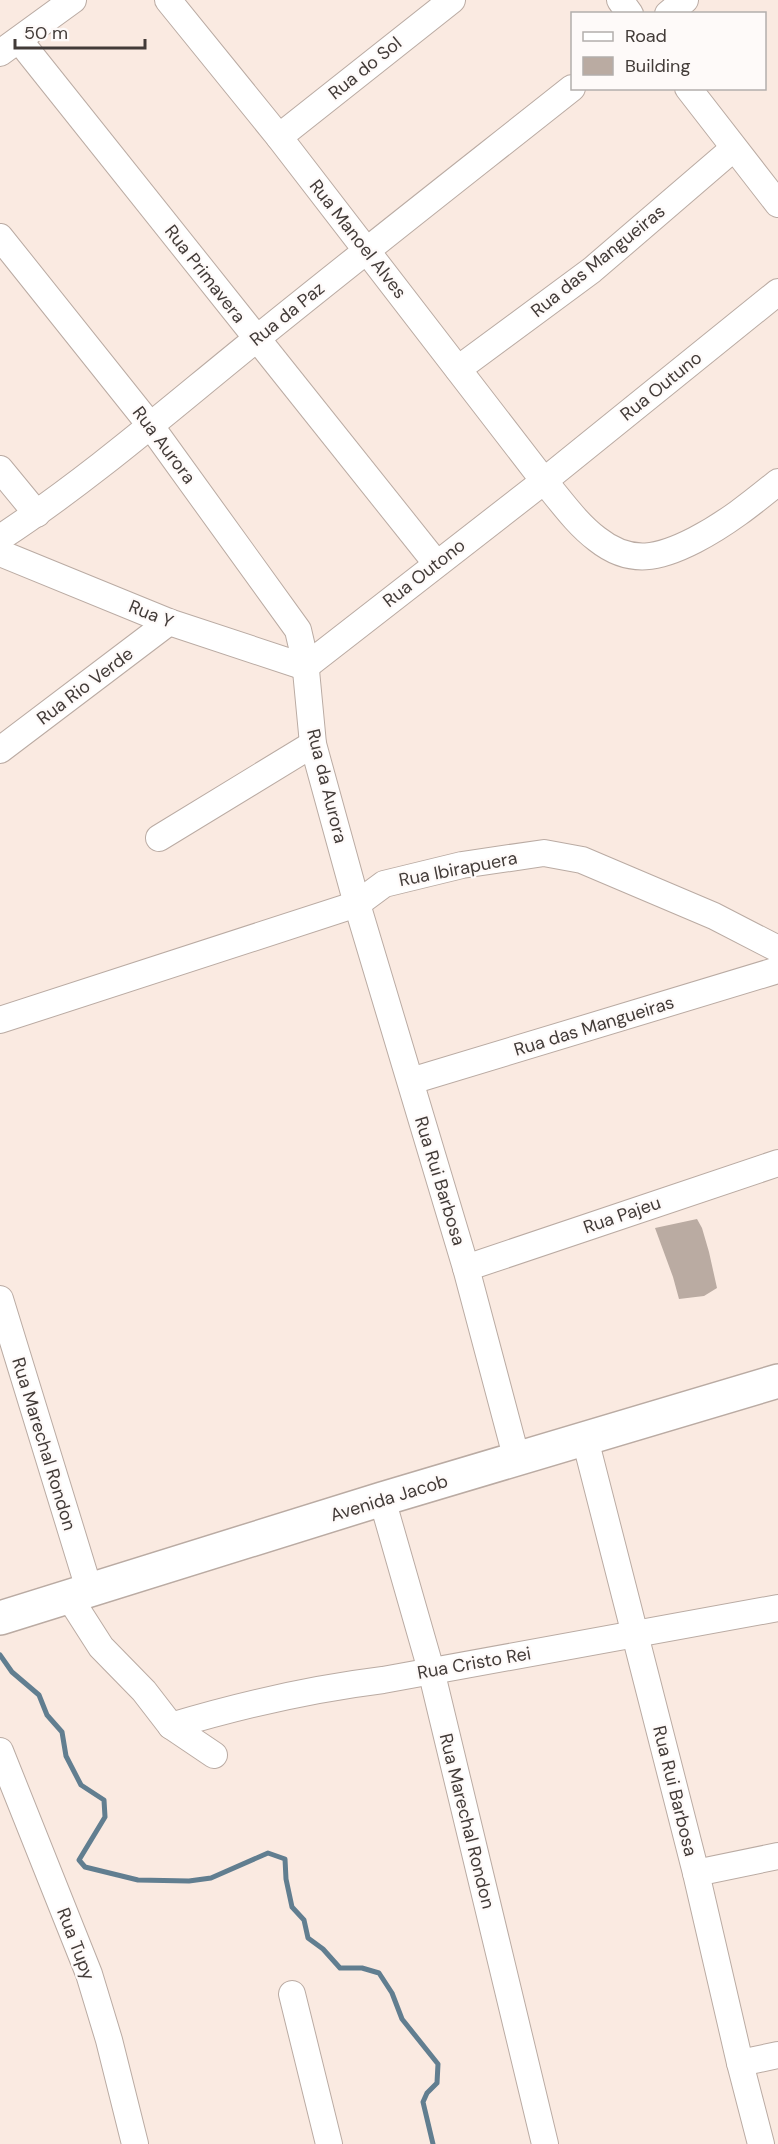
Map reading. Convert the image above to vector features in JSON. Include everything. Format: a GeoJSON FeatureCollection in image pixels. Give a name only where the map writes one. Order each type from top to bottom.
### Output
{"type":"FeatureCollection","features":[{"type":"Feature","properties":{"kind":"main road","name":"Avenida Jacob"},"geometry":{"type":"LineString","coordinates":[[0,1618],[382,1499],[778,1380]]}},
{"type":"Feature","properties":{"kind":"street"},"geometry":{"type":"LineString","coordinates":[[10,47],[73,0]]}},
{"type":"Feature","properties":{"kind":"street","name":"Rua Manoel Alves"},"geometry":{"type":"LineString","coordinates":[[168,0],[279,137],[544,481],[579,523],[598,540],[623,554],[650,557],[664,555],[729,521],[778,482]]}},
{"type":"Feature","properties":{"kind":"street","name":"Rua do Sol"},"geometry":{"type":"LineString","coordinates":[[279,137],[452,0]]}},
{"type":"Feature","properties":{"kind":"street"},"geometry":{"type":"LineString","coordinates":[[670,12],[685,0]]}},
{"type":"Feature","properties":{"kind":"street","name":"Rua Primavera"},"geometry":{"type":"LineString","coordinates":[[10,47],[256,339],[436,563]]}},
{"type":"Feature","properties":{"kind":"street","name":"Rua da Paz"},"geometry":{"type":"LineString","coordinates":[[0,538],[37,514],[571,90]]}},
{"type":"Feature","properties":{"kind":"street"},"geometry":{"type":"LineString","coordinates":[[690,90],[778,204]]}},
{"type":"Feature","properties":{"kind":"street","name":"Rua das Mangueiras"},"geometry":{"type":"LineString","coordinates":[[458,369],[592,270],[734,148]]}},
{"type":"Feature","properties":{"kind":"street","name":"Rua Aurora"},"geometry":{"type":"LineString","coordinates":[[0,237],[150,425],[294,622],[301,640],[305,667]]}},
{"type":"Feature","properties":{"kind":"street","name":"Rua Outuno"},"geometry":{"type":"LineString","coordinates":[[544,481],[778,292]]}},
{"type":"Feature","properties":{"kind":"street"},"geometry":{"type":"LineString","coordinates":[[0,469],[37,514]]}},
{"type":"Feature","properties":{"kind":"street","name":"Rua Outono"},"geometry":{"type":"LineString","coordinates":[[305,667],[544,481]]}},
{"type":"Feature","properties":{"kind":"street","name":"Rua Y"},"geometry":{"type":"LineString","coordinates":[[0,553],[169,622],[305,667]]}},
{"type":"Feature","properties":{"kind":"street","name":"Rua Rio Verde"},"geometry":{"type":"LineString","coordinates":[[0,750],[169,622]]}},
{"type":"Feature","properties":{"kind":"street","name":"Rua da Aurora"},"geometry":{"type":"LineString","coordinates":[[305,667],[313,744],[357,904]]}},
{"type":"Feature","properties":{"kind":"street"},"geometry":{"type":"LineString","coordinates":[[159,838],[313,744]]}},
{"type":"Feature","properties":{"kind":"street","name":"Rua Ibirapuera"},"geometry":{"type":"LineString","coordinates":[[0,1020],[357,904],[384,884],[462,865],[544,853],[582,860],[714,916],[778,948]]}},
{"type":"Feature","properties":{"kind":"street","name":"Rua Rui Barbosa"},"geometry":{"type":"LineString","coordinates":[[357,904],[466,1268],[517,1460]]}},
{"type":"Feature","properties":{"kind":"street","name":"Rua das Mangueiras"},"geometry":{"type":"LineString","coordinates":[[411,1081],[778,970]]}},
{"type":"Feature","properties":{"kind":"street","name":"Rua Pajeu"},"geometry":{"type":"LineString","coordinates":[[466,1268],[778,1163]]}},
{"type":"Feature","properties":{"kind":"street","name":"Rua Marechal Rondon"},"geometry":{"type":"LineString","coordinates":[[0,1299],[79,1593],[101,1647],[144,1691],[171,1726],[214,1755]]}},
{"type":"Feature","properties":{"kind":"street","name":"Rua Rui Barbosa"},"geometry":{"type":"LineString","coordinates":[[585,1439],[696,1873],[761,2144]]}},
{"type":"Feature","properties":{"kind":"street","name":"Rua Marechal Rondon"},"geometry":{"type":"LineString","coordinates":[[382,1499],[431,1670],[545,2144]]}},
{"type":"Feature","properties":{"kind":"street","name":"Rua Cristo Rei"},"geometry":{"type":"LineString","coordinates":[[171,1726],[237,1706],[287,1695],[778,1608]]}},
{"type":"Feature","properties":{"kind":"street","name":"Rua Tupy"},"geometry":{"type":"LineString","coordinates":[[0,1751],[89,1974],[110,2040],[135,2144]]}},
{"type":"Feature","properties":{"kind":"street"},"geometry":{"type":"LineString","coordinates":[[696,1873],[778,1856]]}},
{"type":"Feature","properties":{"kind":"street"},"geometry":{"type":"LineString","coordinates":[[292,1994],[329,2144]]}},
{"type":"Feature","properties":{"kind":"street"},"geometry":{"type":"LineString","coordinates":[[740,2063],[778,2055]]}},
{"type":"Feature","properties":{"kind":"building"},"geometry":{"type":"Polygon","coordinates":[[[697,1219],[709,1252],[717,1288],[704,1296],[679,1299],[655,1228],[697,1219]]]}},
{"type":"Feature","properties":{"kind":"waterway"},"geometry":{"type":"LineString","coordinates":[[0,1655],[12,1672],[39,1695],[47,1715],[62,1732],[66,1756],[81,1785],[104,1800],[105,1817],[79,1860],[85,1867],[138,1880],[189,1881],[211,1878],[268,1853],[285,1859],[286,1879],[292,1907],[304,1920],[308,1938],[323,1949],[340,1968],[362,1968],[379,1973],[392,1993],[402,2019],[438,2064],[437,2083],[427,2093],[423,2102],[433,2144]]}}]}
